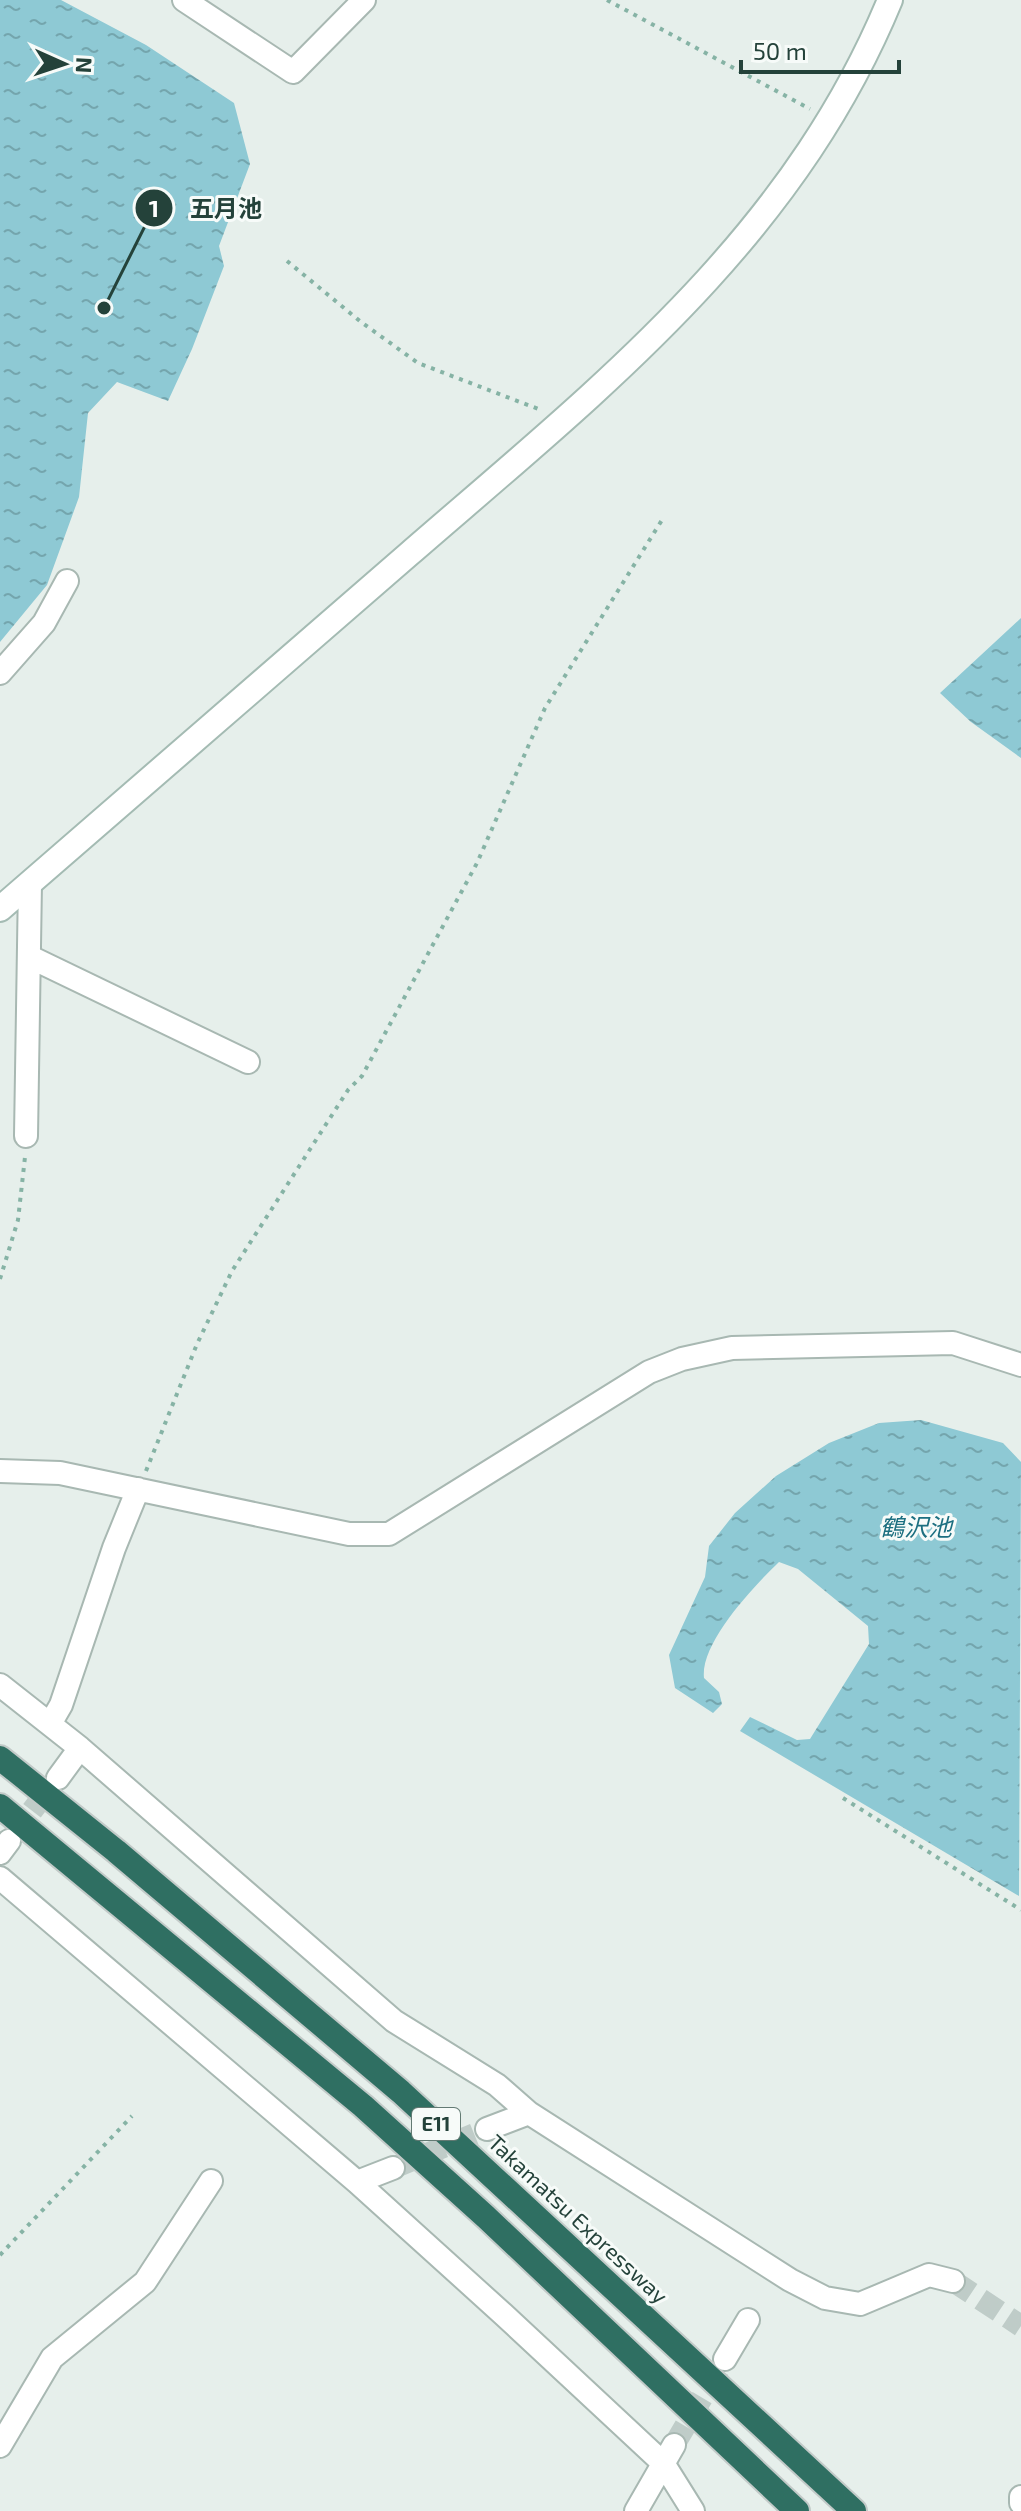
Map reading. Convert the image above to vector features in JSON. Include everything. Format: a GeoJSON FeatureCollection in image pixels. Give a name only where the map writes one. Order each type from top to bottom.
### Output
{"type":"FeatureCollection","features":[{"type":"Feature","properties":{"kind":"highway","name":"Takamatsu Expressway"},"geometry":{"type":"LineString","coordinates":[[0,1758],[165,1891],[401,2092],[854,2511]]}},
{"type":"Feature","properties":{"kind":"highway","name":"E11"},"geometry":{"type":"LineString","coordinates":[[0,1806],[363,2106],[486,2217],[797,2511]]}},
{"type":"Feature","properties":{"kind":"street"},"geometry":{"type":"LineString","coordinates":[[184,0],[293,72],[364,0]]}},
{"type":"Feature","properties":{"kind":"street"},"geometry":{"type":"LineString","coordinates":[[0,909],[563,419],[678,314],[724,265],[796,172],[830,120],[890,0]]}},
{"type":"Feature","properties":{"kind":"street"},"geometry":{"type":"LineString","coordinates":[[0,673],[44,623],[67,581]]}},
{"type":"Feature","properties":{"kind":"street"},"geometry":{"type":"LineString","coordinates":[[26,1136],[30,883]]}},
{"type":"Feature","properties":{"kind":"street"},"geometry":{"type":"LineString","coordinates":[[30,957],[248,1062]]}},
{"type":"Feature","properties":{"kind":"street"},"geometry":{"type":"LineString","coordinates":[[0,1471],[60,1473],[349,1534],[389,1534],[649,1372],[682,1359],[732,1348],[953,1343],[1021,1365]]}},
{"type":"Feature","properties":{"kind":"street"},"geometry":{"type":"LineString","coordinates":[[50,1724],[61,1705],[138,1489]]}},
{"type":"Feature","properties":{"kind":"street"},"geometry":{"type":"LineString","coordinates":[[0,1685],[80,1748],[394,2021],[497,2085],[529,2113],[776,2271],[825,2298],[860,2304],[929,2275],[953,2281]]}},
{"type":"Feature","properties":{"kind":"street"},"geometry":{"type":"LineString","coordinates":[[58,1778],[80,1748]]}},
{"type":"Feature","properties":{"kind":"street"},"geometry":{"type":"LineString","coordinates":[[0,1878],[357,2182],[669,2454],[693,2511]]}},
{"type":"Feature","properties":{"kind":"street"},"geometry":{"type":"LineString","coordinates":[[487,2129],[529,2113]]}},
{"type":"Feature","properties":{"kind":"street"},"geometry":{"type":"LineString","coordinates":[[357,2182],[393,2168]]}},
{"type":"Feature","properties":{"kind":"street"},"geometry":{"type":"LineString","coordinates":[[0,2446],[52,2358],[145,2282],[211,2181]]}},
{"type":"Feature","properties":{"kind":"street"},"geometry":{"type":"LineString","coordinates":[[725,2359],[748,2320]]}},
{"type":"Feature","properties":{"kind":"street"},"geometry":{"type":"LineString","coordinates":[[636,2511],[669,2454]]}},
{"type":"Feature","properties":{"kind":"street"},"geometry":{"type":"LineString","coordinates":[[1021,2497],[1021,2503]]}},
{"type":"Feature","properties":{"kind":"path"},"geometry":{"type":"LineString","coordinates":[[607,0],[830,120]]}},
{"type":"Feature","properties":{"kind":"path"},"geometry":{"type":"LineString","coordinates":[[287,261],[361,322],[418,363],[563,419]]}},
{"type":"Feature","properties":{"kind":"path"},"geometry":{"type":"LineString","coordinates":[[138,1489],[197,1344],[232,1271],[384,1037],[477,863],[545,708],[662,520]]}},
{"type":"Feature","properties":{"kind":"path"},"geometry":{"type":"LineString","coordinates":[[0,1279],[18,1220],[25,1173],[26,1136]]}},
{"type":"Feature","properties":{"kind":"path"},"geometry":{"type":"LineString","coordinates":[[843,1798],[1021,1910]]}},
{"type":"Feature","properties":{"kind":"path"},"geometry":{"type":"LineString","coordinates":[[0,2255],[132,2116]]}},
{"type":"Feature","properties":{"kind":"water"},"geometry":{"type":"Polygon","coordinates":[[[0,0],[61,0],[146,45],[234,103],[250,164],[219,246],[224,266],[168,401],[117,382],[88,413],[79,497],[47,585],[0,642],[0,0]]]}},
{"type":"Feature","properties":{"kind":"water"},"geometry":{"type":"Polygon","coordinates":[[[1021,618],[1021,758],[971,722],[940,693],[1021,618]]]}},
{"type":"Feature","properties":{"kind":"water","name":"鶴沢池"},"geometry":{"type":"Polygon","coordinates":[[[921,1420],[1003,1443],[1021,1462],[1019,1896],[740,1731],[750,1717],[797,1740],[810,1739],[869,1644],[868,1626],[798,1569],[779,1562],[743,1600],[719,1632],[705,1664],[704,1678],[719,1692],[722,1704],[713,1713],[675,1688],[669,1655],[705,1577],[709,1546],[735,1513],[776,1476],[829,1443],[879,1423],[921,1420]]]}},
{"type":"Feature","properties":{"kind":"tunnel"},"geometry":{"type":"LineString","coordinates":[[12,1837],[54,1782]]}},
{"type":"Feature","properties":{"kind":"tunnel"},"geometry":{"type":"LineString","coordinates":[[393,2168],[487,2129]]}},
{"type":"Feature","properties":{"kind":"tunnel"},"geometry":{"type":"LineString","coordinates":[[953,2281],[1021,2326]]}},
{"type":"Feature","properties":{"kind":"tunnel"},"geometry":{"type":"LineString","coordinates":[[674,2445],[725,2359]]}},
{"type":"Feature","properties":{"kind":"place","name":"五月池"},"geometry":{"type":"Point","coordinates":[104,308]}}]}
